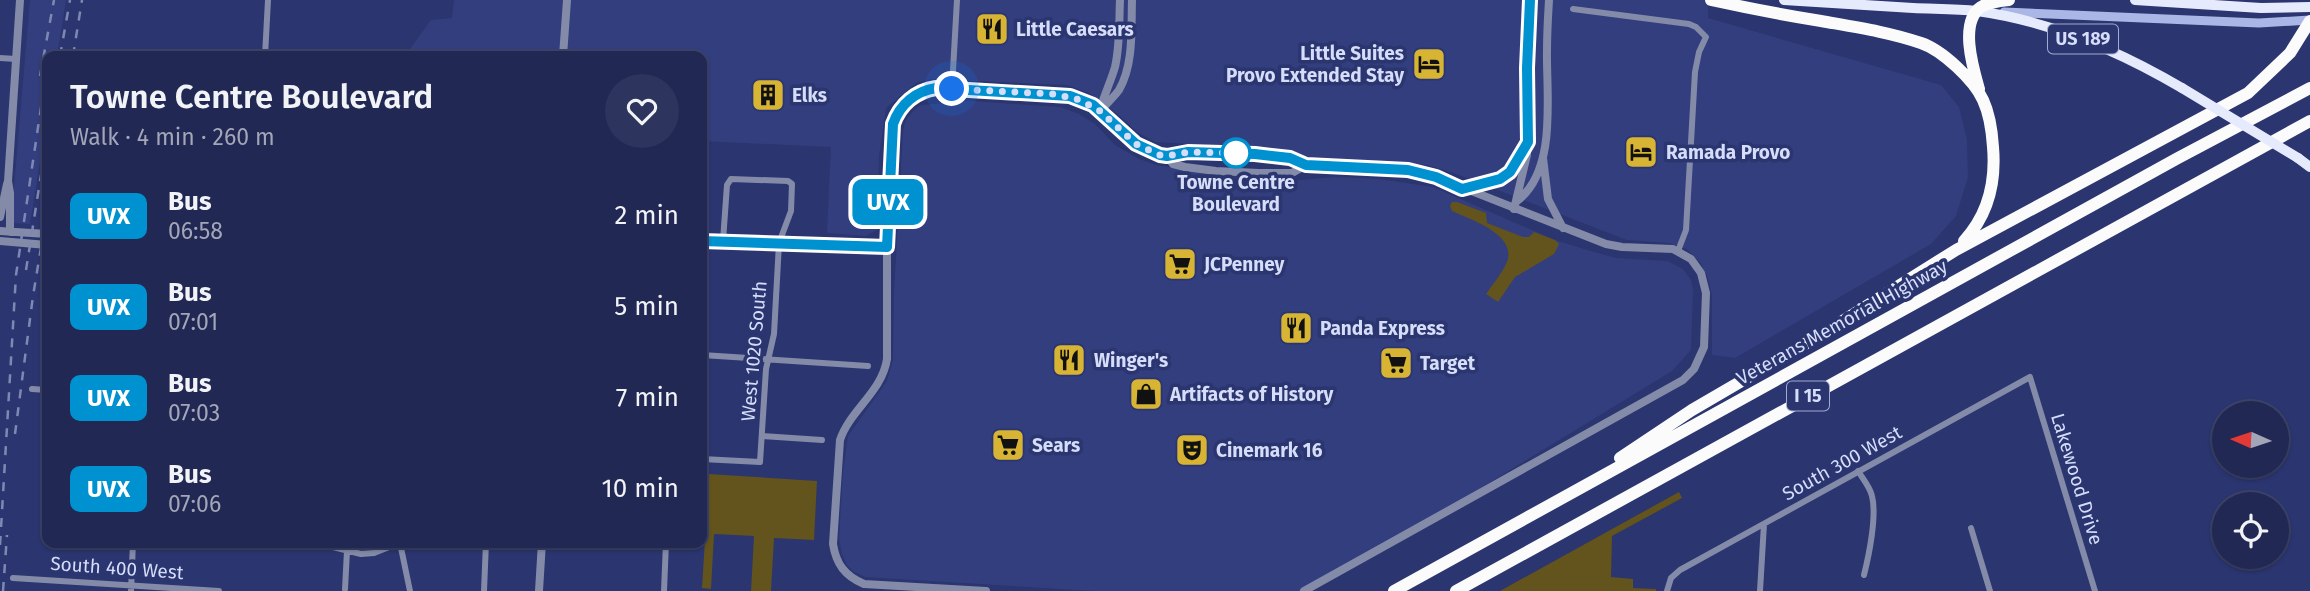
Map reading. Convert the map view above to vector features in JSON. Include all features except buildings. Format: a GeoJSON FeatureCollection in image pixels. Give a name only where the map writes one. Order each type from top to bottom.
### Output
{"type":"FeatureCollection","features":[{"type":"Feature","properties":{"kind":"highway"},"geometry":{"type":"LineString","coordinates":[[1711,0],[1872,30],[1923,43],[1940,53],[1960,71],[1982,98]]}},
{"type":"Feature","properties":{"kind":"highway","name":"US 189"},"geometry":{"type":"LineString","coordinates":[[1784,0],[1976,11],[2045,26],[2119,54],[2182,88],[2310,167]]}},
{"type":"Feature","properties":{"kind":"highway"},"geometry":{"type":"LineString","coordinates":[[1956,250],[1972,232],[1984,212],[1992,189],[1995,166],[1991,123],[1973,68],[1971,24],[1976,11],[1983,5],[2009,0]]}},
{"type":"Feature","properties":{"kind":"highway"},"geometry":{"type":"LineString","coordinates":[[2134,0],[2261,8],[2310,7]]}},
{"type":"Feature","properties":{"kind":"highway"},"geometry":{"type":"LineString","coordinates":[[1551,505],[1692,410],[1817,337],[1956,250],[2248,93],[2290,53],[2310,21]]}},
{"type":"Feature","properties":{"kind":"highway","name":"Veterans Memorial Highway"},"geometry":{"type":"LineString","coordinates":[[1394,591],[2156,170],[2310,88]]}},
{"type":"Feature","properties":{"kind":"highway","name":"I 15"},"geometry":{"type":"LineString","coordinates":[[1456,591],[2310,121]]}},
{"type":"Feature","properties":{"kind":"main road"},"geometry":{"type":"LineString","coordinates":[[1976,11],[2259,23],[2310,21]]}},
{"type":"Feature","properties":{"kind":"street"},"geometry":{"type":"LineString","coordinates":[[0,217],[8,181],[20,0]]}},
{"type":"Feature","properties":{"kind":"street"},"geometry":{"type":"LineString","coordinates":[[265,51],[268,0]]}},
{"type":"Feature","properties":{"kind":"street"},"geometry":{"type":"LineString","coordinates":[[564,51],[567,0]]}},
{"type":"Feature","properties":{"kind":"street"},"geometry":{"type":"LineString","coordinates":[[952,89],[957,0]]}},
{"type":"Feature","properties":{"kind":"street"},"geometry":{"type":"LineString","coordinates":[[1100,111],[1118,53],[1120,0]]}},
{"type":"Feature","properties":{"kind":"street"},"geometry":{"type":"LineString","coordinates":[[1100,111],[1118,91],[1126,75],[1130,55],[1132,0]]}},
{"type":"Feature","properties":{"kind":"street"},"geometry":{"type":"LineString","coordinates":[[1515,205],[1528,142],[1530,0]]}},
{"type":"Feature","properties":{"kind":"street"},"geometry":{"type":"LineString","coordinates":[[1515,205],[1529,192],[1543,155],[1548,115],[1549,0]]}},
{"type":"Feature","properties":{"kind":"street"},"geometry":{"type":"LineString","coordinates":[[1573,9],[1689,24],[1706,37],[1699,52],[1695,72],[1686,230],[1678,251]]}},
{"type":"Feature","properties":{"kind":"street"},"geometry":{"type":"LineString","coordinates":[[0,58],[16,59]]}},
{"type":"Feature","properties":{"kind":"street"},"geometry":{"type":"LineString","coordinates":[[986,591],[864,584],[845,572],[838,563],[834,550],[840,440],[885,369],[891,138],[895,117],[904,104],[920,92],[952,89],[1062,95],[1080,100],[1100,111],[1136,144],[1148,151],[1167,156],[1188,152],[1246,153],[1290,158],[1306,165],[1408,170],[1515,205],[1563,228],[1614,246],[1654,247],[1678,251],[1697,266],[1705,281],[1704,347],[1694,369],[1683,380],[1304,591]]}},
{"type":"Feature","properties":{"kind":"street"},"geometry":{"type":"LineString","coordinates":[[1462,189],[1500,179],[1510,172],[1528,142]]}},
{"type":"Feature","properties":{"kind":"street"},"geometry":{"type":"LineString","coordinates":[[1543,155],[1548,199],[1563,228]]}},
{"type":"Feature","properties":{"kind":"street"},"geometry":{"type":"LineString","coordinates":[[1167,156],[1173,164],[1224,172],[1292,173],[1306,165]]}},
{"type":"Feature","properties":{"kind":"street","name":"West 1020 South"},"geometry":{"type":"LineString","coordinates":[[707,459],[760,462],[768,359],[774,334],[779,243],[791,211],[792,187],[788,181],[728,180],[723,241]]}},
{"type":"Feature","properties":{"kind":"street"},"geometry":{"type":"LineString","coordinates":[[8,181],[10,232]]}},
{"type":"Feature","properties":{"kind":"street"},"geometry":{"type":"LineString","coordinates":[[0,231],[42,234]]}},
{"type":"Feature","properties":{"kind":"street"},"geometry":{"type":"LineString","coordinates":[[0,241],[42,245]]}},
{"type":"Feature","properties":{"kind":"street"},"geometry":{"type":"LineString","coordinates":[[707,241],[887,247]]}},
{"type":"Feature","properties":{"kind":"street"},"geometry":{"type":"LineString","coordinates":[[707,355],[868,366]]}},
{"type":"Feature","properties":{"kind":"street","name":"South 300 West"},"geometry":{"type":"LineString","coordinates":[[1667,591],[1671,578],[1681,570],[2030,377]]}},
{"type":"Feature","properties":{"kind":"street","name":"Lakewood Drive"},"geometry":{"type":"LineString","coordinates":[[2030,377],[2095,591]]}},
{"type":"Feature","properties":{"kind":"street"},"geometry":{"type":"LineString","coordinates":[[32,389],[42,390]]}},
{"type":"Feature","properties":{"kind":"street"},"geometry":{"type":"LineString","coordinates":[[762,436],[822,440]]}},
{"type":"Feature","properties":{"kind":"street"},"geometry":{"type":"LineString","coordinates":[[1858,471],[1869,487],[1873,502],[1871,547],[1864,575]]}},
{"type":"Feature","properties":{"kind":"street"},"geometry":{"type":"LineString","coordinates":[[1760,591],[1764,524]]}},
{"type":"Feature","properties":{"kind":"street"},"geometry":{"type":"LineString","coordinates":[[1971,528],[1990,591]]}},
{"type":"Feature","properties":{"kind":"street"},"geometry":{"type":"LineString","coordinates":[[131,587],[134,548]]}},
{"type":"Feature","properties":{"kind":"street"},"geometry":{"type":"LineString","coordinates":[[336,548],[361,554],[388,548]]}},
{"type":"Feature","properties":{"kind":"street"},"geometry":{"type":"LineString","coordinates":[[402,548],[410,591]]}},
{"type":"Feature","properties":{"kind":"street"},"geometry":{"type":"LineString","coordinates":[[484,591],[486,548]]}},
{"type":"Feature","properties":{"kind":"street"},"geometry":{"type":"LineString","coordinates":[[539,591],[542,548]]}},
{"type":"Feature","properties":{"kind":"street"},"geometry":{"type":"LineString","coordinates":[[664,591],[666,548]]}},
{"type":"Feature","properties":{"kind":"street"},"geometry":{"type":"LineString","coordinates":[[345,589],[347,551]]}},
{"type":"Feature","properties":{"kind":"street","name":"South 400 West"},"geometry":{"type":"LineString","coordinates":[[13,578],[219,591]]}},
{"type":"Feature","properties":{"kind":"shaded area"},"geometry":{"type":"Polygon","coordinates":[[[30,0],[66,0],[58,51],[42,51],[42,151],[30,224],[11,223],[30,0]]]}},
{"type":"Feature","properties":{"kind":"shaded area"},"geometry":{"type":"Polygon","coordinates":[[[454,0],[1708,0],[1708,18],[1941,85],[1959,107],[1967,140],[1968,177],[1956,216],[1931,244],[1735,358],[1712,355],[1712,296],[1708,278],[1700,262],[1687,249],[1669,243],[1627,240],[1427,165],[1295,156],[1257,148],[1155,142],[1137,132],[1089,93],[1067,85],[931,79],[916,83],[886,108],[879,156],[877,230],[866,236],[827,233],[831,147],[707,141],[707,51],[409,51],[431,20],[452,18],[454,0]]]}},
{"type":"Feature","properties":{"kind":"shaded area"},"geometry":{"type":"Polygon","coordinates":[[[971,101],[1060,107],[1095,124],[1115,145],[1156,165],[1230,176],[1290,181],[1335,177],[1379,179],[1433,187],[1555,240],[1616,258],[1667,261],[1683,269],[1691,280],[1691,350],[1672,371],[1312,591],[1094,591],[865,577],[847,565],[842,554],[839,539],[843,472],[848,436],[887,381],[893,360],[894,293],[905,122],[921,105],[971,101]]]}},
{"type":"Feature","properties":{"kind":"shaded area"},"geometry":{"type":"Polygon","coordinates":[[[1452,202],[1486,213],[1487,223],[1523,237],[1529,237],[1534,232],[1559,244],[1554,254],[1515,277],[1498,302],[1486,294],[1507,262],[1505,243],[1490,229],[1452,211],[1452,202]]]}},
{"type":"Feature","properties":{"kind":"shaded area"},"geometry":{"type":"Polygon","coordinates":[[[709,474],[817,481],[814,540],[774,538],[771,591],[751,591],[754,536],[714,534],[711,589],[702,588],[704,548],[707,548],[709,474]]]}},
{"type":"Feature","properties":{"kind":"shaded area"},"geometry":{"type":"Polygon","coordinates":[[[1679,492],[1682,498],[1612,536],[1611,577],[1633,579],[1633,588],[1656,591],[1500,591],[1679,492]]]}},
{"type":"Feature","properties":{"kind":"railway"},"geometry":{"type":"LineString","coordinates":[[45,51],[54,0]]}},
{"type":"Feature","properties":{"kind":"railway"},"geometry":{"type":"LineString","coordinates":[[61,51],[70,0]]}},
{"type":"Feature","properties":{"kind":"railway"},"geometry":{"type":"LineString","coordinates":[[74,51],[82,0]]}},
{"type":"Feature","properties":{"kind":"railway"},"geometry":{"type":"LineString","coordinates":[[40,76],[42,65]]}},
{"type":"Feature","properties":{"kind":"railway"},"geometry":{"type":"LineString","coordinates":[[0,545],[16,275],[42,101]]}},
{"type":"Feature","properties":{"kind":"railway"},"geometry":{"type":"LineString","coordinates":[[26,270],[42,169]]}},
{"type":"Feature","properties":{"kind":"railway"},"geometry":{"type":"LineString","coordinates":[[15,434],[42,241]]}},
{"type":"Feature","properties":{"kind":"railway"},"geometry":{"type":"LineString","coordinates":[[3,591],[7,535]]}},
{"type":"Feature","properties":{"kind":"bus line","name":"UVX"},"geometry":{"type":"LineString","coordinates":[[707,241],[887,247],[891,138],[895,117],[912,97],[936,88],[1070,96],[1093,105],[1136,144],[1160,155],[1188,152],[1255,154],[1290,158],[1306,165],[1408,170],[1436,177],[1462,189],[1488,184],[1510,172],[1528,142],[1530,0]]}},
{"type":"Feature","properties":{"kind":"place","name":"Little Caesars"},"geometry":{"type":"Point","coordinates":[992,29]}},
{"type":"Feature","properties":{"kind":"place","name":"Little Suites Provo Extended Stay"},"geometry":{"type":"Point","coordinates":[1429,64]}},
{"type":"Feature","properties":{"kind":"place","name":"Elks"},"geometry":{"type":"Point","coordinates":[768,95]}},
{"type":"Feature","properties":{"kind":"place","name":"Ramada Provo"},"geometry":{"type":"Point","coordinates":[1641,152]}},
{"type":"Feature","properties":{"kind":"place","name":"Towne Centre Boulevard"},"geometry":{"type":"Point","coordinates":[1236,153]}},
{"type":"Feature","properties":{"kind":"place","name":"JCPenney"},"geometry":{"type":"Point","coordinates":[1180,264]}},
{"type":"Feature","properties":{"kind":"place","name":"Panda Express"},"geometry":{"type":"Point","coordinates":[1296,328]}},
{"type":"Feature","properties":{"kind":"place","name":"Winger's"},"geometry":{"type":"Point","coordinates":[1069,360]}},
{"type":"Feature","properties":{"kind":"place","name":"Target"},"geometry":{"type":"Point","coordinates":[1396,363]}},
{"type":"Feature","properties":{"kind":"place","name":"Artifacts of History"},"geometry":{"type":"Point","coordinates":[1146,394]}},
{"type":"Feature","properties":{"kind":"place","name":"Sears"},"geometry":{"type":"Point","coordinates":[1008,445]}},
{"type":"Feature","properties":{"kind":"place","name":"Cinemark 16"},"geometry":{"type":"Point","coordinates":[1192,450]}},
{"type":"Feature","properties":{"kind":"route"},"geometry":{"type":"LineString","coordinates":[[952,89],[1070,96],[1093,105],[1131,140],[1154,153],[1167,156],[1188,152],[1241,153],[1236,153]]}}]}
